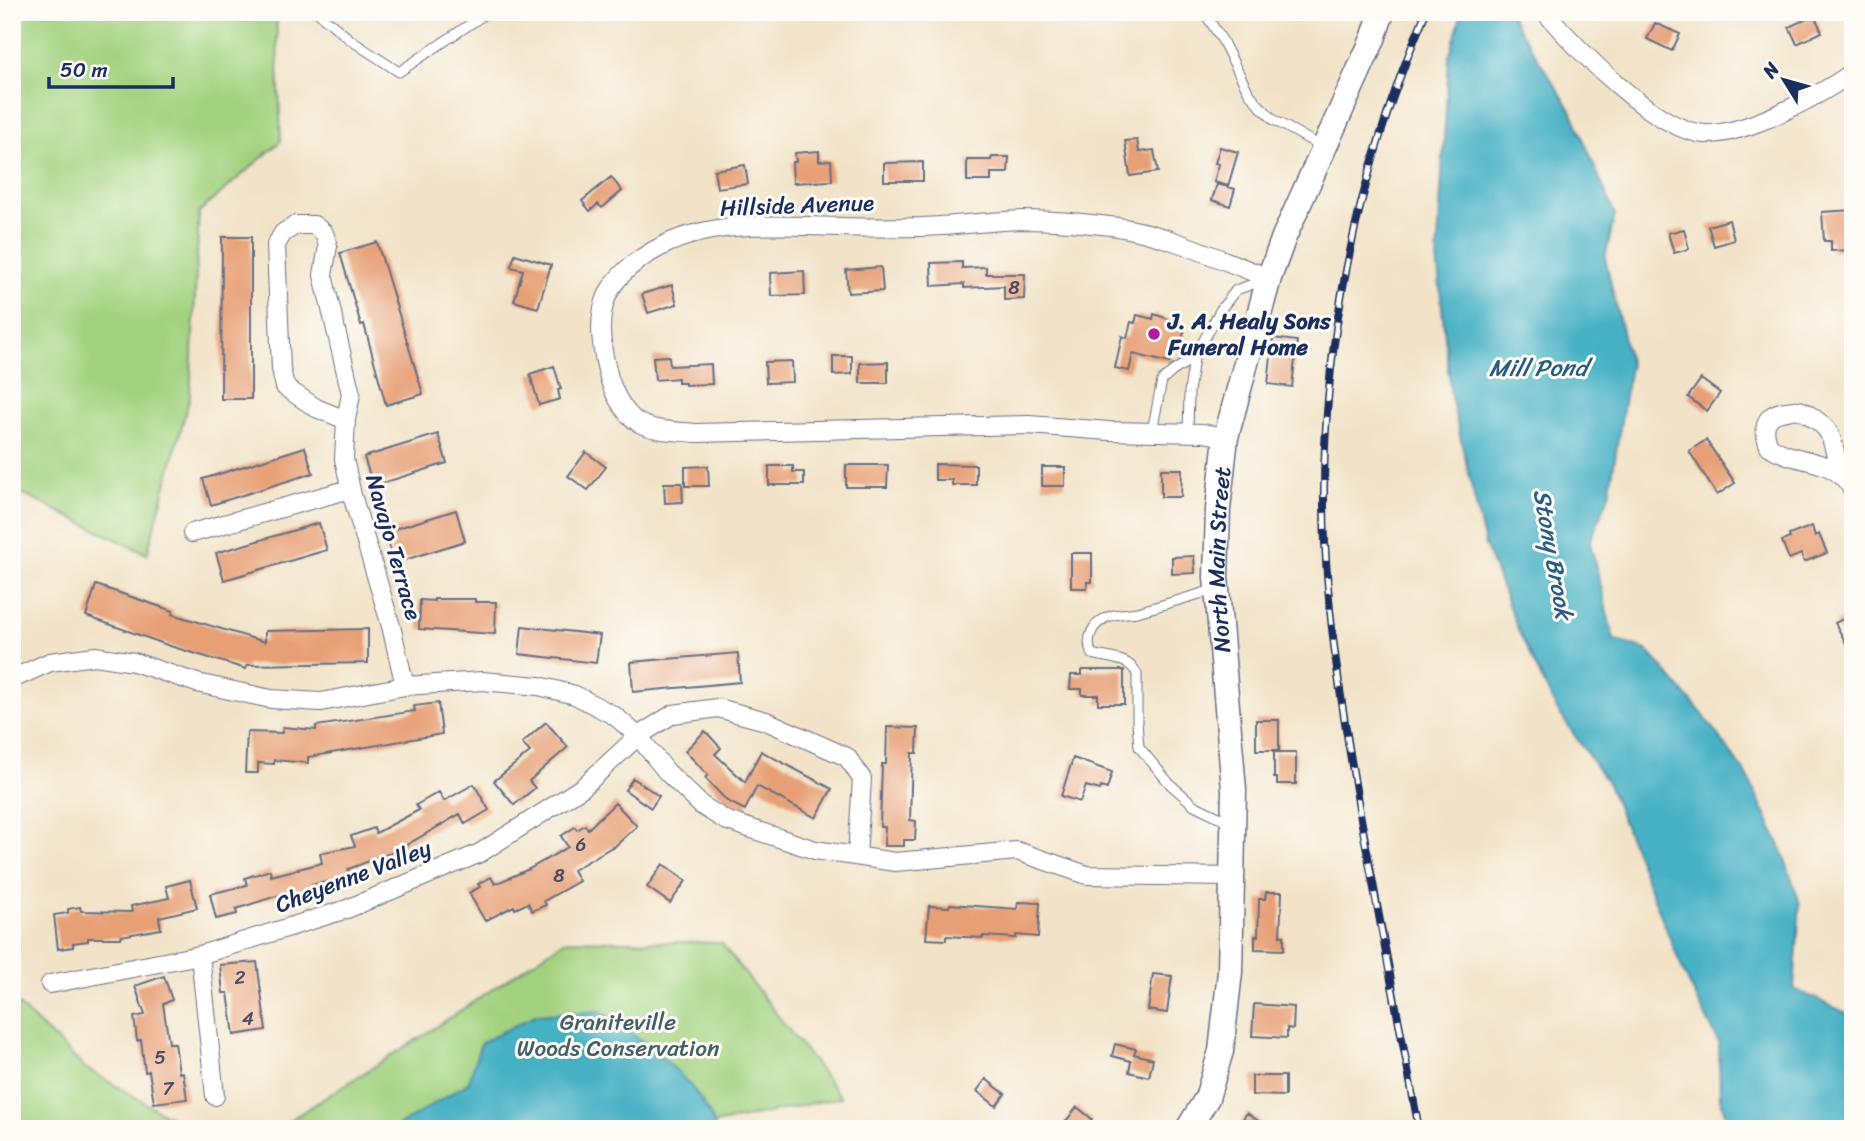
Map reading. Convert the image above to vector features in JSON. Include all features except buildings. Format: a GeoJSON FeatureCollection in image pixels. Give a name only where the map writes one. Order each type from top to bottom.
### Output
{"type":"FeatureCollection","features":[{"type":"Feature","properties":{"kind":"main road","name":"North Main Street"},"geometry":{"type":"LineString","coordinates":[[1188,1129],[1207,1098],[1221,1051],[1230,971],[1234,790],[1217,589],[1218,509],[1226,437],[1269,278],[1284,237],[1373,39],[1382,12]]}},
{"type":"Feature","properties":{"kind":"street"},"geometry":{"type":"LineString","coordinates":[[1545,12],[1626,93],[1653,113],[1705,134],[1724,132],[1760,120],[1830,88],[1853,72]]}},
{"type":"Feature","properties":{"kind":"street","name":"Hillside Avenue"},"geometry":{"type":"LineString","coordinates":[[1226,437],[1188,432],[1029,425],[696,433],[659,430],[642,425],[631,418],[614,390],[601,345],[601,309],[621,275],[664,245],[687,236],[727,229],[774,226],[926,227],[1021,220],[1118,227],[1163,239],[1269,278]]}},
{"type":"Feature","properties":{"kind":"street","name":"Navajo Terrace"},"geometry":{"type":"LineString","coordinates":[[346,420],[316,408],[285,387],[281,369],[276,245],[283,233],[296,225],[314,225],[324,233],[328,246],[323,275],[351,394],[346,420],[344,459],[405,686]]}},
{"type":"Feature","properties":{"kind":"street"},"geometry":{"type":"LineString","coordinates":[[1839,472],[1853,491]]}},
{"type":"Feature","properties":{"kind":"street"},"geometry":{"type":"LineString","coordinates":[[192,533],[351,489]]}},
{"type":"Feature","properties":{"kind":"street"},"geometry":{"type":"LineString","coordinates":[[12,680],[50,662],[95,656],[134,662],[197,683],[271,699],[320,702],[405,686],[482,681],[539,686],[576,695],[615,716],[638,736],[667,772],[701,805],[725,820],[815,850],[895,862],[1017,851],[1087,875],[1233,877]]}},
{"type":"Feature","properties":{"kind":"street","name":"Cheyenne Valley"},"geometry":{"type":"LineString","coordinates":[[50,985],[200,956],[347,909],[480,853],[583,787],[638,736],[673,714],[718,708],[766,721],[847,757],[862,779],[856,856]]}},
{"type":"Feature","properties":{"kind":"street"},"geometry":{"type":"LineString","coordinates":[[200,956],[215,1097]]}},
{"type":"Feature","properties":{"kind":"lane"},"geometry":{"type":"LineString","coordinates":[[317,12],[352,41],[399,72],[488,12]]}},
{"type":"Feature","properties":{"kind":"lane"},"geometry":{"type":"LineString","coordinates":[[1204,12],[1260,106],[1274,120],[1315,143],[1325,145]]}},
{"type":"Feature","properties":{"kind":"lane"},"geometry":{"type":"LineString","coordinates":[[1188,432],[1189,392],[1194,358],[1221,309],[1236,290],[1269,278]]}},
{"type":"Feature","properties":{"kind":"lane"},"geometry":{"type":"LineString","coordinates":[[1152,431],[1162,381],[1194,358]]}},
{"type":"Feature","properties":{"kind":"lane"},"geometry":{"type":"LineString","coordinates":[[1217,589],[1136,612],[1110,616],[1098,622],[1089,636],[1088,647],[1093,653],[1127,661],[1134,667],[1137,674],[1139,747],[1151,762],[1170,784],[1194,805],[1234,825]]}},
{"type":"Feature","properties":{"kind":"green space"},"geometry":{"type":"Polygon","coordinates":[[[12,12],[276,12],[281,141],[199,212],[190,396],[147,554],[12,489],[12,12]]]}},
{"type":"Feature","properties":{"kind":"green space","name":"Graniteville Woods Conservation"},"geometry":{"type":"Polygon","coordinates":[[[566,940],[721,943],[841,1097],[691,1129],[266,1129],[279,1127],[566,940]]]}},
{"type":"Feature","properties":{"kind":"green space"},"geometry":{"type":"Polygon","coordinates":[[[12,999],[85,1068],[182,1124],[199,1129],[12,1129],[12,999]]]}},
{"type":"Feature","properties":{"kind":"water","name":"Mill Pond"},"geometry":{"type":"Polygon","coordinates":[[[1462,12],[1508,12],[1571,110],[1615,215],[1605,258],[1630,366],[1609,495],[1590,542],[1614,640],[1647,650],[1701,712],[1748,777],[1782,850],[1800,904],[1794,989],[1853,1016],[1853,1129],[1731,1129],[1720,1099],[1719,1043],[1684,973],[1608,784],[1556,708],[1519,632],[1485,545],[1451,396],[1437,258],[1449,58],[1462,12]]]}},
{"type":"Feature","properties":{"kind":"water"},"geometry":{"type":"Polygon","coordinates":[[[600,1011],[651,1048],[683,1077],[707,1110],[716,1129],[393,1129],[468,1083],[481,1043],[535,1015],[600,1011]]]}},
{"type":"Feature","properties":{"kind":"railway"},"geometry":{"type":"LineString","coordinates":[[1419,1129],[1366,848],[1341,698],[1328,587],[1324,514],[1325,440],[1331,367],[1342,294],[1357,221],[1376,150],[1399,80],[1426,12]]}},
{"type":"Feature","properties":{"kind":"place","name":"J. A. Healy Sons Funeral Home"},"geometry":{"type":"Point","coordinates":[1154,334]}},
{"type":"Feature","properties":{"kind":"water label","name":"Stony Brook"},"geometry":{"type":"Point","coordinates":[1553,554]}}]}
